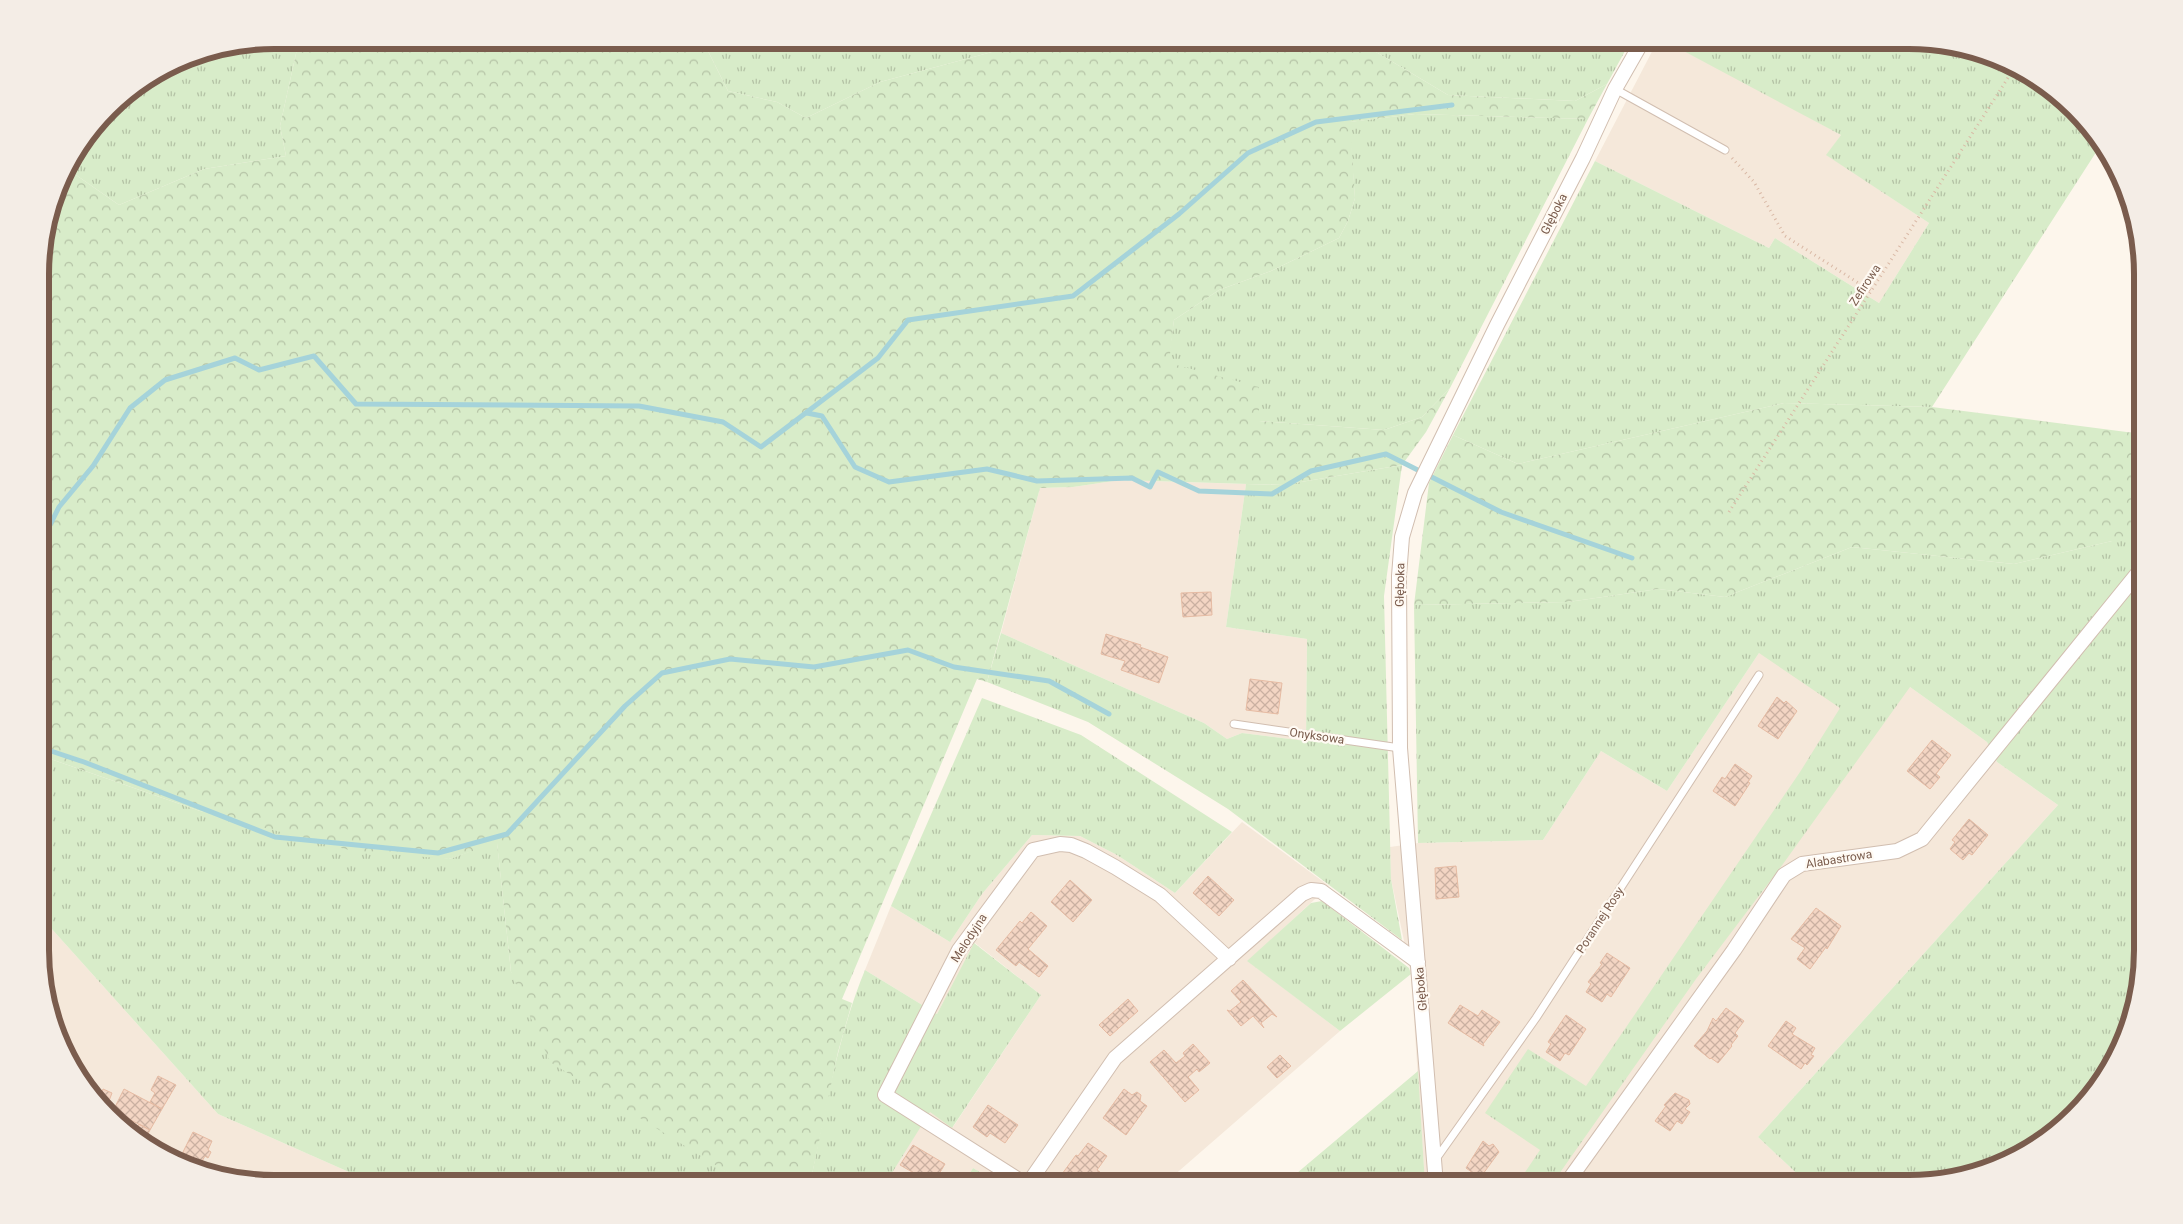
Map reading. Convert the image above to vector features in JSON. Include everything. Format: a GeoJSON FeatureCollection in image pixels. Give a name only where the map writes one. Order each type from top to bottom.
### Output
{"type":"FeatureCollection","features":[{"type":"Feature","properties":{"kind":"street","name":"Głęboka"},"geometry":{"type":"LineString","coordinates":[[1435,1175],[1418,962],[1406,844],[1400,748],[1398,576],[1402,536],[1415,493],[1497,325],[1583,158],[1615,89],[1638,49]]}},
{"type":"Feature","properties":{"kind":"street","name":"Alabastrowa"},"geometry":{"type":"LineString","coordinates":[[1572,1175],[1734,950],[1784,875],[1802,864],[1897,851],[1922,839],[2134,578]]}},
{"type":"Feature","properties":{"kind":"street","name":"Melodyjna"},"geometry":{"type":"LineString","coordinates":[[1011,1175],[885,1096],[959,950],[1033,850],[1060,844],[1071,845],[1108,862],[1160,895],[1229,959]]}},
{"type":"Feature","properties":{"kind":"street"},"geometry":{"type":"LineString","coordinates":[[1034,1175],[1115,1058],[1302,894],[1311,890],[1321,890],[1418,962]]}},
{"type":"Feature","properties":{"kind":"lane"},"geometry":{"type":"LineString","coordinates":[[1615,89],[1725,150]]}},
{"type":"Feature","properties":{"kind":"lane","name":"Porannej Rosy"},"geometry":{"type":"LineString","coordinates":[[1434,1160],[1536,1018],[1759,675]]}},
{"type":"Feature","properties":{"kind":"lane","name":"Onyksowa"},"geometry":{"type":"LineString","coordinates":[[1234,724],[1400,748]]}},
{"type":"Feature","properties":{"kind":"path","name":"Zefirowa"},"geometry":{"type":"LineString","coordinates":[[1729,512],[2011,73]]}},
{"type":"Feature","properties":{"kind":"path"},"geometry":{"type":"LineString","coordinates":[[1725,150],[1754,182],[1785,236],[1871,291]]}},
{"type":"Feature","properties":{"kind":"shaded area"},"geometry":{"type":"Polygon","coordinates":[[[1653,49],[1680,49],[1841,135],[1827,155],[1929,223],[1879,303],[1775,238],[1769,248],[1595,161],[1653,49]]]}},
{"type":"Feature","properties":{"kind":"shaded area"},"geometry":{"type":"Polygon","coordinates":[[[1120,480],[1246,484],[1226,627],[1307,639],[1306,741],[1242,733],[1227,739],[1204,723],[1001,633],[1040,488],[1073,487],[1120,480]]]}},
{"type":"Feature","properties":{"kind":"shaded area"},"geometry":{"type":"Polygon","coordinates":[[[1759,653],[1910,687],[1987,742],[1997,762],[2058,805],[1758,1137],[1798,1175],[1424,1175],[1411,974],[1391,879],[1390,847],[1418,843],[1543,840],[1601,751],[1667,791],[1759,653]]]}},
{"type":"Feature","properties":{"kind":"shaded area"},"geometry":{"type":"Polygon","coordinates":[[[1242,822],[1329,886],[1248,961],[1340,1031],[1174,1175],[985,1175],[973,1168],[969,1175],[890,1175],[930,1111],[953,1127],[1041,995],[975,943],[937,1014],[865,970],[891,906],[950,942],[982,894],[1032,835],[1080,836],[1117,855],[1175,893],[1242,822]]]}},
{"type":"Feature","properties":{"kind":"shaded area"},"geometry":{"type":"Polygon","coordinates":[[[49,926],[218,1114],[356,1175],[259,1175],[230,1171],[216,1168],[174,1152],[137,1129],[95,1087],[72,1050],[56,1008],[53,994],[49,965],[49,926]]]}},
{"type":"Feature","properties":{"kind":"green space"},"geometry":{"type":"Polygon","coordinates":[[[259,49],[297,49],[280,126],[286,156],[204,169],[119,205],[73,173],[95,137],[125,105],[137,95],[174,72],[216,56],[259,49]]]}},
{"type":"Feature","properties":{"kind":"green space"},"geometry":{"type":"Polygon","coordinates":[[[297,49],[707,49],[728,91],[777,102],[806,118],[880,82],[1003,49],[1371,49],[1448,95],[1575,101],[1607,84],[1588,119],[1415,114],[1350,122],[1355,198],[1348,221],[1339,238],[1271,271],[1219,290],[1174,320],[1169,363],[1259,387],[1259,421],[1384,430],[1422,417],[1450,388],[1426,432],[1402,465],[1283,485],[1120,480],[1073,487],[1040,488],[987,682],[977,679],[842,999],[852,1003],[838,1052],[812,1175],[732,1175],[550,1062],[511,972],[497,843],[449,859],[353,851],[200,811],[49,758],[49,259],[56,216],[66,188],[73,173],[119,205],[204,169],[286,156],[280,126],[297,49]]]}},
{"type":"Feature","properties":{"kind":"green space"},"geometry":{"type":"Polygon","coordinates":[[[707,49],[1003,49],[880,82],[806,118],[777,102],[728,91],[707,49]]]}},
{"type":"Feature","properties":{"kind":"green space"},"geometry":{"type":"Polygon","coordinates":[[[1371,49],[1626,49],[1607,84],[1575,101],[1448,95],[1371,49]]]}},
{"type":"Feature","properties":{"kind":"green space"},"geometry":{"type":"Polygon","coordinates":[[[1680,49],[1924,49],[1967,56],[2009,72],[2046,95],[2078,125],[2097,151],[1932,407],[1784,403],[1518,464],[1453,435],[1595,161],[1769,248],[1775,238],[1879,303],[1929,223],[1826,155],[1841,135],[1680,49]]]}},
{"type":"Feature","properties":{"kind":"green space"},"geometry":{"type":"Polygon","coordinates":[[[1415,114],[1588,119],[1450,388],[1422,417],[1384,430],[1259,421],[1168,363],[1174,320],[1219,290],[1271,271],[1339,238],[1348,221],[1355,198],[1349,122],[1415,114]]]}},
{"type":"Feature","properties":{"kind":"green space"},"geometry":{"type":"Polygon","coordinates":[[[1784,403],[1932,407],[2134,433],[2134,541],[2112,541],[2014,564],[1852,547],[1725,597],[1658,589],[1568,602],[1414,605],[1429,483],[1453,435],[1518,464],[1784,403]]]}},
{"type":"Feature","properties":{"kind":"green space"},"geometry":{"type":"Polygon","coordinates":[[[1402,465],[1384,596],[1391,879],[1402,940],[1228,809],[1088,722],[987,682],[1001,633],[1204,723],[1227,739],[1242,733],[1306,741],[1307,639],[1226,627],[1246,484],[1283,485],[1402,465]]]}},
{"type":"Feature","properties":{"kind":"green space"},"geometry":{"type":"Polygon","coordinates":[[[2112,541],[2134,541],[2134,965],[2127,1008],[2117,1036],[2104,1063],[2088,1087],[2058,1119],[2022,1145],[1995,1158],[1953,1171],[1924,1175],[1798,1175],[1758,1137],[2058,805],[1997,762],[1987,742],[1910,687],[1783,864],[1696,979],[1558,1175],[1523,1175],[1540,1150],[1485,1113],[1528,1049],[1586,1086],[1800,772],[1840,708],[1759,653],[1667,791],[1601,751],[1543,840],[1418,843],[1414,605],[1568,602],[1658,589],[1725,597],[1852,547],[2014,564],[2112,541]]]}},
{"type":"Feature","properties":{"kind":"green space"},"geometry":{"type":"Polygon","coordinates":[[[982,698],[1081,735],[1232,832],[1175,893],[1117,855],[1080,836],[1032,835],[982,894],[950,942],[891,906],[982,698]]]}},
{"type":"Feature","properties":{"kind":"green space"},"geometry":{"type":"Polygon","coordinates":[[[49,758],[200,811],[449,859],[497,842],[511,972],[687,1146],[732,1175],[356,1175],[218,1114],[49,926],[49,758]]]}},
{"type":"Feature","properties":{"kind":"green space"},"geometry":{"type":"Polygon","coordinates":[[[1322,901],[1409,968],[1411,974],[1340,1031],[1247,961],[1311,903],[1322,901]]]}},
{"type":"Feature","properties":{"kind":"green space"},"geometry":{"type":"Polygon","coordinates":[[[974,943],[1041,995],[952,1128],[930,1112],[891,1175],[812,1175],[839,1049],[865,970],[937,1014],[974,943]]]}},
{"type":"Feature","properties":{"kind":"green space"},"geometry":{"type":"Polygon","coordinates":[[[1418,1071],[1424,1175],[1295,1175],[1418,1071]]]}},
{"type":"Feature","properties":{"kind":"green space"},"geometry":{"type":"Polygon","coordinates":[[[973,1168],[985,1175],[969,1175],[973,1168]]]}},
{"type":"Feature","properties":{"kind":"building"},"geometry":{"type":"Polygon","coordinates":[[[1211,592],[1212,615],[1183,617],[1181,593],[1211,592]]]}},
{"type":"Feature","properties":{"kind":"building"},"geometry":{"type":"Polygon","coordinates":[[[1106,634],[1141,645],[1140,647],[1168,657],[1159,683],[1121,670],[1125,661],[1101,654],[1106,634]]]}},
{"type":"Feature","properties":{"kind":"building"},"geometry":{"type":"Polygon","coordinates":[[[1250,679],[1282,683],[1278,714],[1246,710],[1250,679]]]}},
{"type":"Feature","properties":{"kind":"building"},"geometry":{"type":"Polygon","coordinates":[[[1777,697],[1784,703],[1786,701],[1797,711],[1778,739],[1758,726],[1777,697]]]}},
{"type":"Feature","properties":{"kind":"building"},"geometry":{"type":"Polygon","coordinates":[[[1932,740],[1951,755],[1936,774],[1940,777],[1930,789],[1907,771],[1932,740]]]}},
{"type":"Feature","properties":{"kind":"building"},"geometry":{"type":"Polygon","coordinates":[[[1735,764],[1752,776],[1748,782],[1750,783],[1735,806],[1713,791],[1722,777],[1725,779],[1735,764]]]}},
{"type":"Feature","properties":{"kind":"building"},"geometry":{"type":"Polygon","coordinates":[[[1969,819],[1988,835],[1972,855],[1969,853],[1963,860],[1950,849],[1955,842],[1952,840],[1969,819]]]}},
{"type":"Feature","properties":{"kind":"building"},"geometry":{"type":"Polygon","coordinates":[[[1456,866],[1459,897],[1436,899],[1435,868],[1456,866]]]}},
{"type":"Feature","properties":{"kind":"building"},"geometry":{"type":"Polygon","coordinates":[[[1208,876],[1234,900],[1219,916],[1193,893],[1208,876]]]}},
{"type":"Feature","properties":{"kind":"building"},"geometry":{"type":"Polygon","coordinates":[[[1070,880],[1092,900],[1073,922],[1051,902],[1070,880]]]}},
{"type":"Feature","properties":{"kind":"building"},"geometry":{"type":"Polygon","coordinates":[[[1816,908],[1841,926],[1827,949],[1826,947],[1810,969],[1797,959],[1805,948],[1791,939],[1816,908]]]}},
{"type":"Feature","properties":{"kind":"building"},"geometry":{"type":"Polygon","coordinates":[[[1031,912],[1047,926],[1028,949],[1048,966],[1039,977],[1019,962],[1016,966],[996,950],[1020,921],[1022,923],[1031,912]]]}},
{"type":"Feature","properties":{"kind":"building"},"geometry":{"type":"Polygon","coordinates":[[[1607,953],[1630,968],[1611,997],[1607,994],[1602,1002],[1586,992],[1591,984],[1588,982],[1602,964],[1600,963],[1607,953]]]}},
{"type":"Feature","properties":{"kind":"building"},"geometry":{"type":"Polygon","coordinates":[[[1243,980],[1277,1017],[1272,1014],[1261,1023],[1264,1028],[1253,1016],[1241,1026],[1227,1010],[1230,1011],[1241,1002],[1231,991],[1243,980]]]}},
{"type":"Feature","properties":{"kind":"building"},"geometry":{"type":"Polygon","coordinates":[[[1128,999],[1138,1011],[1110,1036],[1099,1025],[1128,999]]]}},
{"type":"Feature","properties":{"kind":"building"},"geometry":{"type":"Polygon","coordinates":[[[1460,1005],[1478,1016],[1482,1010],[1500,1022],[1483,1044],[1484,1046],[1448,1023],[1460,1005]]]}},
{"type":"Feature","properties":{"kind":"building"},"geometry":{"type":"Polygon","coordinates":[[[1726,1008],[1744,1021],[1735,1033],[1738,1036],[1732,1046],[1718,1063],[1694,1046],[1707,1031],[1713,1018],[1716,1021],[1726,1008]]]}},
{"type":"Feature","properties":{"kind":"building"},"geometry":{"type":"Polygon","coordinates":[[[1566,1015],[1586,1029],[1569,1055],[1565,1053],[1560,1061],[1546,1052],[1551,1044],[1548,1042],[1566,1015]]]}},
{"type":"Feature","properties":{"kind":"building"},"geometry":{"type":"Polygon","coordinates":[[[1786,1021],[1796,1028],[1792,1034],[1815,1048],[1811,1055],[1814,1056],[1801,1069],[1768,1046],[1786,1021]]]}},
{"type":"Feature","properties":{"kind":"building"},"geometry":{"type":"Polygon","coordinates":[[[1193,1044],[1210,1063],[1199,1072],[1197,1069],[1188,1077],[1199,1090],[1185,1102],[1150,1062],[1164,1050],[1176,1063],[1185,1056],[1183,1053],[1193,1044]]]}},
{"type":"Feature","properties":{"kind":"building"},"geometry":{"type":"Polygon","coordinates":[[[1280,1055],[1291,1066],[1277,1078],[1267,1067],[1280,1055]]]}},
{"type":"Feature","properties":{"kind":"building"},"geometry":{"type":"Polygon","coordinates":[[[158,1076],[176,1085],[162,1109],[150,1102],[155,1093],[151,1090],[158,1076]]]}},
{"type":"Feature","properties":{"kind":"building"},"geometry":{"type":"Polygon","coordinates":[[[103,1089],[112,1093],[108,1102],[105,1099],[101,1094],[103,1089]]]}},
{"type":"Feature","properties":{"kind":"building"},"geometry":{"type":"Polygon","coordinates":[[[124,1089],[162,1109],[150,1130],[121,1115],[114,1108],[124,1089]]]}},
{"type":"Feature","properties":{"kind":"building"},"geometry":{"type":"Polygon","coordinates":[[[1124,1089],[1132,1095],[1137,1092],[1141,1095],[1140,1101],[1147,1106],[1126,1135],[1103,1118],[1124,1089]]]}},
{"type":"Feature","properties":{"kind":"building"},"geometry":{"type":"Polygon","coordinates":[[[1675,1093],[1689,1100],[1690,1104],[1685,1109],[1690,1112],[1682,1124],[1677,1121],[1670,1131],[1655,1121],[1666,1106],[1664,1105],[1675,1093]]]}},
{"type":"Feature","properties":{"kind":"building"},"geometry":{"type":"Polygon","coordinates":[[[988,1105],[1018,1125],[1005,1143],[990,1133],[987,1137],[973,1127],[988,1105]]]}},
{"type":"Feature","properties":{"kind":"building"},"geometry":{"type":"Polygon","coordinates":[[[139,1124],[150,1130],[147,1136],[137,1129],[139,1124]]]}},
{"type":"Feature","properties":{"kind":"building"},"geometry":{"type":"Polygon","coordinates":[[[193,1132],[212,1141],[208,1150],[211,1152],[208,1158],[205,1156],[201,1163],[182,1154],[193,1132]]]}},
{"type":"Feature","properties":{"kind":"building"},"geometry":{"type":"Polygon","coordinates":[[[1483,1141],[1489,1146],[1493,1144],[1499,1152],[1482,1175],[1476,1175],[1466,1168],[1483,1141]]]}},
{"type":"Feature","properties":{"kind":"building"},"geometry":{"type":"Polygon","coordinates":[[[1088,1143],[1107,1156],[1097,1170],[1100,1172],[1098,1175],[1062,1174],[1076,1155],[1078,1156],[1088,1143]]]}},
{"type":"Feature","properties":{"kind":"building"},"geometry":{"type":"Polygon","coordinates":[[[913,1145],[945,1164],[938,1175],[917,1175],[900,1165],[913,1145]]]}},
{"type":"Feature","properties":{"kind":"waterway"},"geometry":{"type":"LineString","coordinates":[[49,527],[59,507],[93,466],[130,408],[165,380],[235,358],[259,370],[314,356],[356,404],[639,406],[723,422],[761,447],[878,358],[908,320],[1073,296],[1179,214],[1248,153],[1316,122],[1452,105]]}},
{"type":"Feature","properties":{"kind":"waterway"},"geometry":{"type":"LineString","coordinates":[[807,413],[822,416],[855,467],[889,482],[987,469],[1037,481],[1132,478],[1150,487],[1158,472],[1199,491],[1272,494],[1311,471],[1386,454],[1501,512],[1632,558]]}},
{"type":"Feature","properties":{"kind":"waterway"},"geometry":{"type":"LineString","coordinates":[[49,750],[84,762],[275,837],[438,853],[507,834],[625,706],[662,673],[730,659],[814,667],[908,650],[954,667],[1049,681],[1109,714]]}}]}
